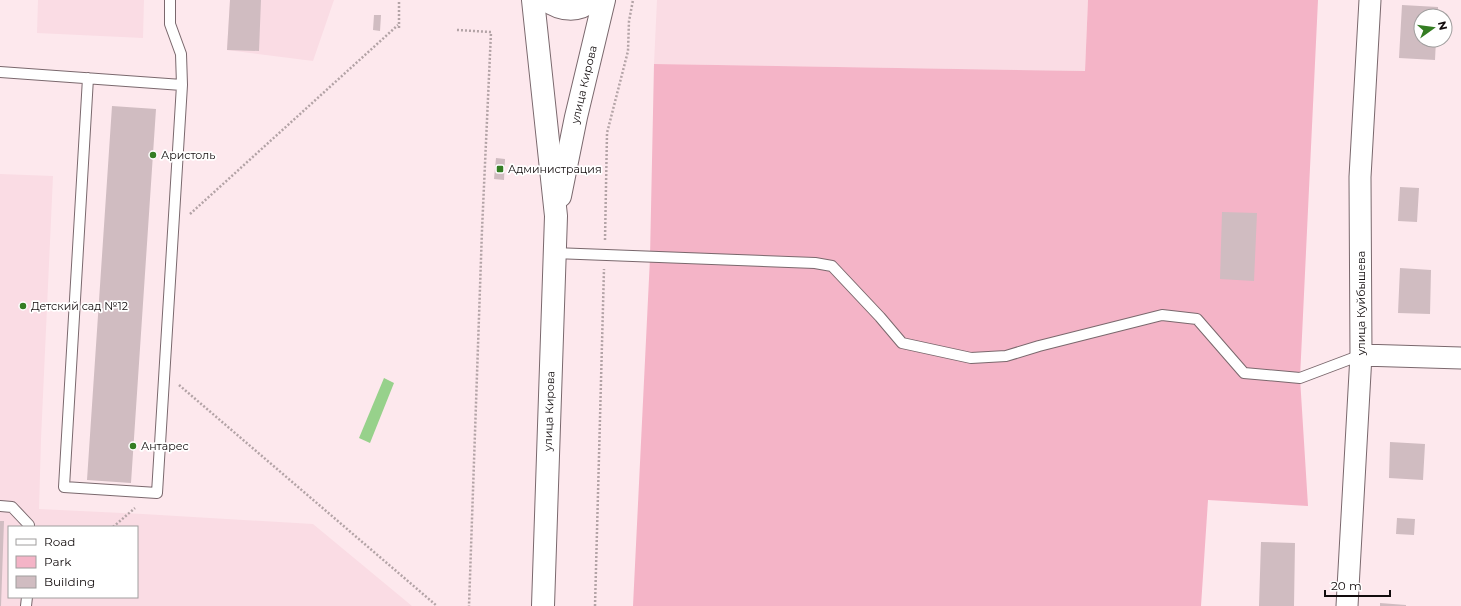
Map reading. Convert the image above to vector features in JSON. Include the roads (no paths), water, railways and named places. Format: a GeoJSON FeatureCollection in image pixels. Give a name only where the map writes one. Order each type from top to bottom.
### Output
{"type":"FeatureCollection","features":[{"type":"Feature","properties":{"kind":"main road","name":"улица Кирова"},"geometry":{"type":"LineString","coordinates":[[533,0],[556,216]]}},
{"type":"Feature","properties":{"kind":"main road"},"geometry":{"type":"LineString","coordinates":[[546,0],[555,6],[567,9],[577,8],[592,0]]}},
{"type":"Feature","properties":{"kind":"main road","name":"улица Кирова"},"geometry":{"type":"LineString","coordinates":[[543,606],[556,216],[576,116],[604,0]]}},
{"type":"Feature","properties":{"kind":"street","name":"улица Куйбышева"},"geometry":{"type":"LineString","coordinates":[[1347,606],[1361,355],[1360,176],[1370,0]]}},
{"type":"Feature","properties":{"kind":"street"},"geometry":{"type":"LineString","coordinates":[[1361,355],[1461,358]]}},
{"type":"Feature","properties":{"kind":"lane"},"geometry":{"type":"LineString","coordinates":[[88,78],[64,487],[157,493],[182,85],[181,54],[170,24],[170,0]]}},
{"type":"Feature","properties":{"kind":"lane"},"geometry":{"type":"LineString","coordinates":[[0,72],[182,85]]}},
{"type":"Feature","properties":{"kind":"lane"},"geometry":{"type":"LineString","coordinates":[[554,254],[815,263],[832,266],[880,317],[902,343],[971,358],[1006,356],[1162,315],[1197,319],[1244,373],[1300,378],[1361,355]]}},
{"type":"Feature","properties":{"kind":"lane"},"geometry":{"type":"LineString","coordinates":[[0,506],[12,507],[28,526]]}},
{"type":"Feature","properties":{"kind":"place","name":"Аристоль"},"geometry":{"type":"Point","coordinates":[153,155]}},
{"type":"Feature","properties":{"kind":"place","name":"Администрация"},"geometry":{"type":"Point","coordinates":[500,169]}},
{"type":"Feature","properties":{"kind":"place","name":"Детский сад №12"},"geometry":{"type":"Point","coordinates":[23,306]}},
{"type":"Feature","properties":{"kind":"place","name":"Антарес"},"geometry":{"type":"Point","coordinates":[133,446]}}]}
